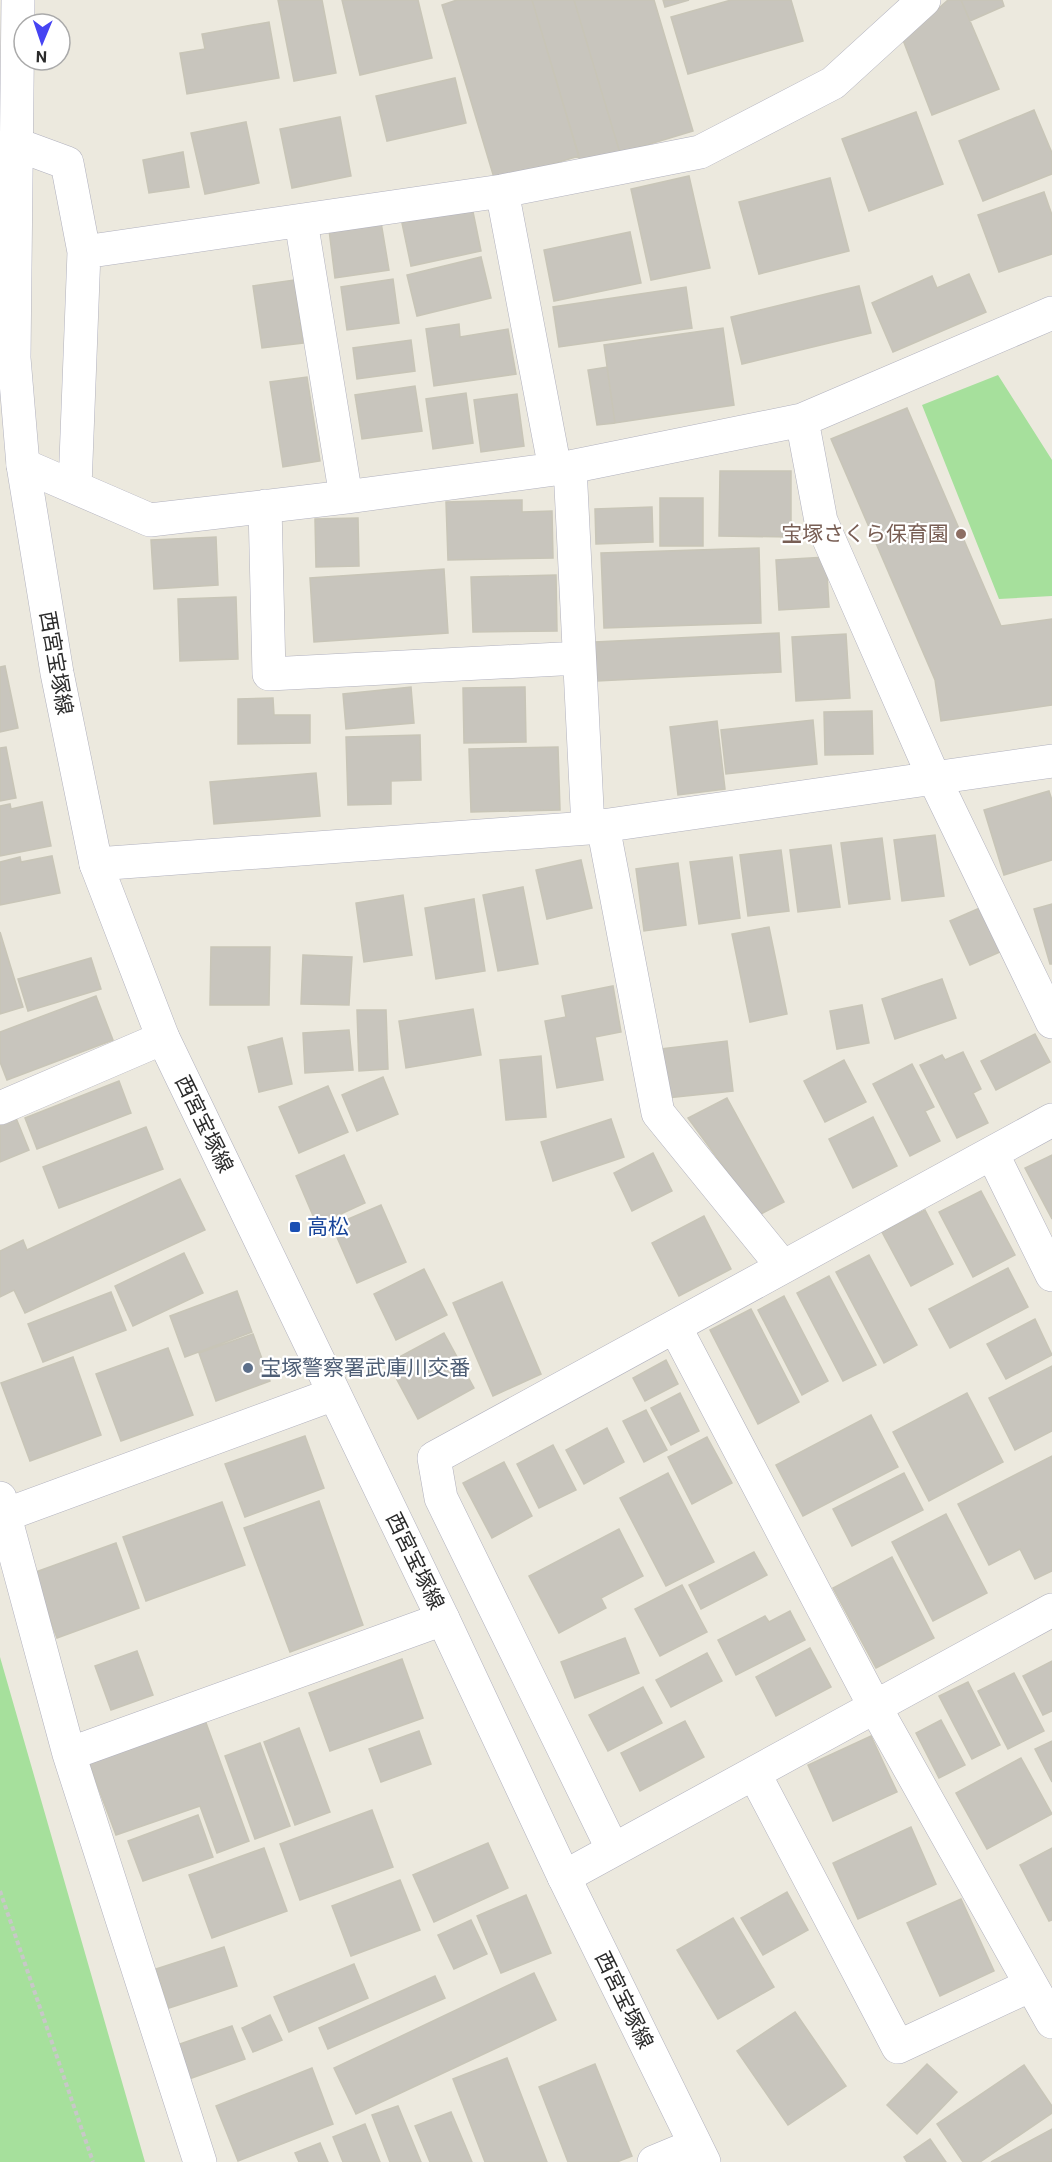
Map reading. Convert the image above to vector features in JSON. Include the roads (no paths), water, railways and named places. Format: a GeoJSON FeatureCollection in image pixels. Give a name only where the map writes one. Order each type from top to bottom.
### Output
{"type":"FeatureCollection","features":[{"type":"Feature","properties":{"kind":"street","name":"西宮宝塚線"},"geometry":{"type":"LineString","coordinates":[[18,0],[9,146],[7,359],[57,673],[96,864],[163,1038],[443,1619],[564,1877],[700,2154]]}},
{"type":"Feature","properties":{"kind":"street"},"geometry":{"type":"LineString","coordinates":[[84,252],[502,191],[700,152],[833,83],[924,0]]}},
{"type":"Feature","properties":{"kind":"street"},"geometry":{"type":"LineString","coordinates":[[9,146],[67,163],[84,252],[75,487]]}},
{"type":"Feature","properties":{"kind":"street"},"geometry":{"type":"LineString","coordinates":[[502,191],[562,468],[596,827],[658,1113],[783,1267]]}},
{"type":"Feature","properties":{"kind":"street"},"geometry":{"type":"LineString","coordinates":[[301,221],[346,497]]}},
{"type":"Feature","properties":{"kind":"street"},"geometry":{"type":"LineString","coordinates":[[23,465],[150,520],[562,468],[802,420],[1052,313]]}},
{"type":"Feature","properties":{"kind":"street"},"geometry":{"type":"LineString","coordinates":[[802,420],[822,521],[934,778],[1052,1022]]}},
{"type":"Feature","properties":{"kind":"street"},"geometry":{"type":"LineString","coordinates":[[265,506],[269,674],[579,658]]}},
{"type":"Feature","properties":{"kind":"street"},"geometry":{"type":"LineString","coordinates":[[96,864],[596,827],[1052,761]]}},
{"type":"Feature","properties":{"kind":"street"},"geometry":{"type":"LineString","coordinates":[[0,1108],[163,1038]]}},
{"type":"Feature","properties":{"kind":"street"},"geometry":{"type":"LineString","coordinates":[[614,1850],[441,1498],[434,1458],[1052,1120]]}},
{"type":"Feature","properties":{"kind":"street"},"geometry":{"type":"LineString","coordinates":[[992,1154],[1052,1275]]}},
{"type":"Feature","properties":{"kind":"street"},"geometry":{"type":"LineString","coordinates":[[675,1327],[875,1707],[1052,2022]]}},
{"type":"Feature","properties":{"kind":"street"},"geometry":{"type":"LineString","coordinates":[[200,2162],[69,1754],[2,1506],[334,1394]]}},
{"type":"Feature","properties":{"kind":"street"},"geometry":{"type":"LineString","coordinates":[[564,1877],[1052,1610]]}},
{"type":"Feature","properties":{"kind":"street"},"geometry":{"type":"LineString","coordinates":[[69,1754],[443,1619]]}},
{"type":"Feature","properties":{"kind":"street"},"geometry":{"type":"LineString","coordinates":[[754,1773],[898,2047],[1031,1985]]}},
{"type":"Feature","properties":{"kind":"street"},"geometry":{"type":"LineString","coordinates":[[654,2162],[700,2154]]}},
{"type":"Feature","properties":{"kind":"place","name":"宝塚さくら保育園"},"geometry":{"type":"Point","coordinates":[961,534]}},
{"type":"Feature","properties":{"kind":"place","name":"高松"},"geometry":{"type":"Point","coordinates":[295,1227]}},
{"type":"Feature","properties":{"kind":"place","name":"宝塚警察署武庫川交番"},"geometry":{"type":"Point","coordinates":[248,1368]}}]}
